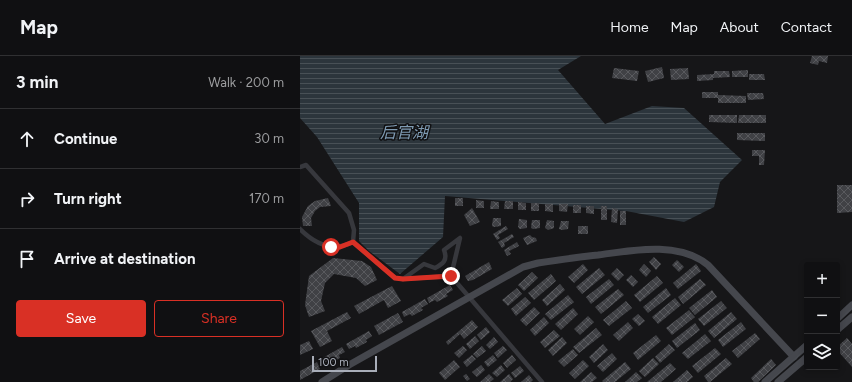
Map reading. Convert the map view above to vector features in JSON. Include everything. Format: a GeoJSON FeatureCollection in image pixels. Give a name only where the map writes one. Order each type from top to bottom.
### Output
{"type":"FeatureCollection","features":[{"type":"Feature","properties":{"kind":"street"},"geometry":{"type":"LineString","coordinates":[[300,167],[306,166],[349,213],[354,230],[353,242]]}},
{"type":"Feature","properties":{"kind":"street"},"geometry":{"type":"LineString","coordinates":[[300,229],[314,240],[331,247],[340,247],[353,242]]}},
{"type":"Feature","properties":{"kind":"street"},"geometry":{"type":"LineString","coordinates":[[403,279],[424,264],[435,268],[442,264],[446,255],[444,250],[460,238],[451,276]]}},
{"type":"Feature","properties":{"kind":"street"},"geometry":{"type":"LineString","coordinates":[[353,242],[395,278],[403,279],[451,276]]}},
{"type":"Feature","properties":{"kind":"street"},"geometry":{"type":"LineString","coordinates":[[322,382],[523,267],[538,263],[641,249],[669,250],[700,258],[794,357]]}},
{"type":"Feature","properties":{"kind":"street"},"geometry":{"type":"LineString","coordinates":[[451,276],[542,382]]}},
{"type":"Feature","properties":{"kind":"street"},"geometry":{"type":"LineString","coordinates":[[840,316],[852,305]]}},
{"type":"Feature","properties":{"kind":"street"},"geometry":{"type":"LineString","coordinates":[[840,327],[852,317]]}},
{"type":"Feature","properties":{"kind":"street"},"geometry":{"type":"LineString","coordinates":[[765,382],[804,348]]}},
{"type":"Feature","properties":{"kind":"street"},"geometry":{"type":"LineString","coordinates":[[778,382],[804,360]]}},
{"type":"Feature","properties":{"kind":"water","name":"后官湖"},"geometry":{"type":"Polygon","coordinates":[[[300,56],[581,56],[558,70],[605,124],[652,106],[684,108],[742,160],[720,182],[714,207],[684,222],[626,211],[445,196],[443,237],[400,274],[369,251],[359,241],[359,203],[317,137],[300,118],[300,56]]]}},
{"type":"Feature","properties":{"kind":"building"},"geometry":{"type":"Polygon","coordinates":[[[812,56],[828,56],[827,63],[819,61],[818,65],[810,63],[812,56]]]}},
{"type":"Feature","properties":{"kind":"building"},"geometry":{"type":"Polygon","coordinates":[[[662,67],[664,78],[648,82],[645,71],[662,67]]]}},
{"type":"Feature","properties":{"kind":"building"},"geometry":{"type":"Polygon","coordinates":[[[614,68],[639,71],[637,81],[612,78],[614,68]]]}},
{"type":"Feature","properties":{"kind":"building"},"geometry":{"type":"Polygon","coordinates":[[[688,68],[689,79],[671,80],[670,69],[688,68]]]}},
{"type":"Feature","properties":{"kind":"building"},"geometry":{"type":"Polygon","coordinates":[[[748,70],[748,77],[732,77],[732,71],[748,70]]]}},
{"type":"Feature","properties":{"kind":"building"},"geometry":{"type":"Polygon","coordinates":[[[714,71],[729,71],[730,77],[697,81],[697,75],[714,74],[714,71]]]}},
{"type":"Feature","properties":{"kind":"building"},"geometry":{"type":"Polygon","coordinates":[[[749,74],[764,74],[765,80],[749,80],[749,74]]]}},
{"type":"Feature","properties":{"kind":"building"},"geometry":{"type":"Polygon","coordinates":[[[702,92],[718,92],[718,95],[746,96],[746,103],[718,103],[718,98],[702,98],[702,92]]]}},
{"type":"Feature","properties":{"kind":"building"},"geometry":{"type":"Polygon","coordinates":[[[747,93],[763,93],[764,99],[748,100],[747,93]]]}},
{"type":"Feature","properties":{"kind":"building"},"geometry":{"type":"Polygon","coordinates":[[[709,115],[737,115],[737,123],[709,122],[709,115]]]}},
{"type":"Feature","properties":{"kind":"building"},"geometry":{"type":"Polygon","coordinates":[[[739,115],[766,115],[766,123],[738,123],[739,115]]]}},
{"type":"Feature","properties":{"kind":"building"},"geometry":{"type":"Polygon","coordinates":[[[737,133],[765,133],[765,141],[737,140],[737,133]]]}},
{"type":"Feature","properties":{"kind":"building"},"geometry":{"type":"Polygon","coordinates":[[[752,150],[765,150],[764,165],[759,165],[759,156],[752,156],[752,150]]]}},
{"type":"Feature","properties":{"kind":"building"},"geometry":{"type":"Polygon","coordinates":[[[837,185],[852,185],[852,212],[837,213],[837,185]]]}},
{"type":"Feature","properties":{"kind":"building"},"geometry":{"type":"Polygon","coordinates":[[[328,198],[331,206],[320,207],[315,211],[311,218],[312,226],[303,226],[302,217],[308,206],[315,201],[328,198]]]}},
{"type":"Feature","properties":{"kind":"building"},"geometry":{"type":"Polygon","coordinates":[[[455,198],[463,198],[463,206],[455,206],[455,198]]]}},
{"type":"Feature","properties":{"kind":"building"},"geometry":{"type":"Polygon","coordinates":[[[476,200],[484,201],[484,208],[476,208],[476,200]]]}},
{"type":"Feature","properties":{"kind":"building"},"geometry":{"type":"Polygon","coordinates":[[[491,201],[499,202],[499,209],[490,209],[491,201]]]}},
{"type":"Feature","properties":{"kind":"building"},"geometry":{"type":"Polygon","coordinates":[[[505,201],[513,201],[513,209],[504,209],[505,201]]]}},
{"type":"Feature","properties":{"kind":"building"},"geometry":{"type":"Polygon","coordinates":[[[518,202],[526,203],[526,210],[518,210],[518,202]]]}},
{"type":"Feature","properties":{"kind":"building"},"geometry":{"type":"Polygon","coordinates":[[[531,203],[539,203],[539,211],[531,211],[531,203]]]}},
{"type":"Feature","properties":{"kind":"building"},"geometry":{"type":"Polygon","coordinates":[[[545,204],[553,204],[553,212],[545,211],[545,204]]]}},
{"type":"Feature","properties":{"kind":"building"},"geometry":{"type":"Polygon","coordinates":[[[559,204],[568,204],[567,212],[559,211],[559,204]]]}},
{"type":"Feature","properties":{"kind":"building"},"geometry":{"type":"Polygon","coordinates":[[[573,205],[581,205],[581,213],[573,213],[573,205]]]}},
{"type":"Feature","properties":{"kind":"building"},"geometry":{"type":"Polygon","coordinates":[[[586,206],[594,206],[594,214],[586,213],[586,206]]]}},
{"type":"Feature","properties":{"kind":"building"},"geometry":{"type":"Polygon","coordinates":[[[601,206],[607,206],[607,220],[601,220],[601,206]]]}},
{"type":"Feature","properties":{"kind":"building"},"geometry":{"type":"Polygon","coordinates":[[[472,208],[480,222],[470,226],[464,215],[472,208]]]}},
{"type":"Feature","properties":{"kind":"building"},"geometry":{"type":"Polygon","coordinates":[[[612,208],[618,209],[617,223],[611,222],[612,208]]]}},
{"type":"Feature","properties":{"kind":"building"},"geometry":{"type":"Polygon","coordinates":[[[620,211],[626,211],[626,225],[620,225],[620,211]]]}},
{"type":"Feature","properties":{"kind":"building"},"geometry":{"type":"Polygon","coordinates":[[[493,218],[501,218],[501,226],[492,226],[493,218]]]}},
{"type":"Feature","properties":{"kind":"building"},"geometry":{"type":"Polygon","coordinates":[[[519,219],[527,220],[527,228],[520,229],[518,227],[519,219]]]}},
{"type":"Feature","properties":{"kind":"building"},"geometry":{"type":"Polygon","coordinates":[[[532,220],[540,220],[540,228],[531,228],[532,220]]]}},
{"type":"Feature","properties":{"kind":"building"},"geometry":{"type":"Polygon","coordinates":[[[547,220],[554,221],[554,228],[548,230],[545,228],[547,220]]]}},
{"type":"Feature","properties":{"kind":"building"},"geometry":{"type":"Polygon","coordinates":[[[561,221],[569,221],[568,229],[559,229],[561,221]]]}},
{"type":"Feature","properties":{"kind":"building"},"geometry":{"type":"Polygon","coordinates":[[[506,226],[508,229],[498,235],[500,238],[497,240],[493,234],[506,226]]]}},
{"type":"Feature","properties":{"kind":"building"},"geometry":{"type":"Polygon","coordinates":[[[578,226],[588,226],[588,234],[578,234],[578,226]]]}},
{"type":"Feature","properties":{"kind":"building"},"geometry":{"type":"Polygon","coordinates":[[[512,234],[514,237],[504,243],[505,246],[502,248],[498,242],[512,234]]]}},
{"type":"Feature","properties":{"kind":"building"},"geometry":{"type":"Polygon","coordinates":[[[530,235],[536,238],[537,241],[527,245],[523,238],[530,235]]]}},
{"type":"Feature","properties":{"kind":"building"},"geometry":{"type":"Polygon","coordinates":[[[517,242],[519,246],[509,251],[511,254],[507,256],[504,250],[517,242]]]}},
{"type":"Feature","properties":{"kind":"building"},"geometry":{"type":"Polygon","coordinates":[[[654,257],[661,264],[656,270],[649,262],[654,257]]]}},
{"type":"Feature","properties":{"kind":"building"},"geometry":{"type":"Polygon","coordinates":[[[333,258],[362,261],[371,267],[377,280],[365,286],[356,278],[334,274],[325,283],[321,301],[325,311],[309,317],[305,305],[309,276],[333,258]]]}},
{"type":"Feature","properties":{"kind":"building"},"geometry":{"type":"Polygon","coordinates":[[[677,260],[684,267],[679,272],[672,265],[677,260]]]}},
{"type":"Feature","properties":{"kind":"building"},"geometry":{"type":"Polygon","coordinates":[[[489,262],[492,269],[473,280],[468,281],[465,276],[489,262]]]}},
{"type":"Feature","properties":{"kind":"building"},"geometry":{"type":"Polygon","coordinates":[[[583,264],[588,270],[574,283],[568,277],[583,264]]]}},
{"type":"Feature","properties":{"kind":"building"},"geometry":{"type":"Polygon","coordinates":[[[644,264],[651,271],[646,277],[639,270],[644,264]]]}},
{"type":"Feature","properties":{"kind":"building"},"geometry":{"type":"Polygon","coordinates":[[[696,264],[701,271],[678,289],[673,283],[696,264]]]}},
{"type":"Feature","properties":{"kind":"building"},"geometry":{"type":"Polygon","coordinates":[[[599,268],[605,275],[582,294],[576,287],[599,268]]]}},
{"type":"Feature","properties":{"kind":"building"},"geometry":{"type":"Polygon","coordinates":[[[617,268],[624,275],[618,281],[611,274],[617,268]]]}},
{"type":"Feature","properties":{"kind":"building"},"geometry":{"type":"Polygon","coordinates":[[[532,272],[538,278],[524,291],[518,285],[532,272]]]}},
{"type":"Feature","properties":{"kind":"building"},"geometry":{"type":"Polygon","coordinates":[[[551,274],[556,281],[534,300],[528,293],[551,274]]]}},
{"type":"Feature","properties":{"kind":"building"},"geometry":{"type":"Polygon","coordinates":[[[631,275],[638,282],[633,287],[626,280],[631,275]]]}},
{"type":"Feature","properties":{"kind":"building"},"geometry":{"type":"Polygon","coordinates":[[[657,276],[663,283],[640,302],[634,295],[657,276]]]}},
{"type":"Feature","properties":{"kind":"building"},"geometry":{"type":"Polygon","coordinates":[[[609,279],[614,285],[591,304],[586,297],[609,279]]]}},
{"type":"Feature","properties":{"kind":"building"},"geometry":{"type":"Polygon","coordinates":[[[700,279],[706,285],[683,304],[678,297],[700,279]]]}},
{"type":"Feature","properties":{"kind":"building"},"geometry":{"type":"Polygon","coordinates":[[[560,284],[565,290],[547,306],[542,300],[560,284]]]}},
{"type":"Feature","properties":{"kind":"building"},"geometry":{"type":"Polygon","coordinates":[[[450,285],[453,290],[446,294],[448,296],[437,302],[435,300],[429,303],[427,298],[450,285]]]}},
{"type":"Feature","properties":{"kind":"building"},"geometry":{"type":"Polygon","coordinates":[[[392,286],[401,301],[388,308],[384,300],[359,314],[354,306],[392,286]]]}},
{"type":"Feature","properties":{"kind":"building"},"geometry":{"type":"Polygon","coordinates":[[[517,288],[522,294],[508,306],[502,300],[517,288]]]}},
{"type":"Feature","properties":{"kind":"building"},"geometry":{"type":"Polygon","coordinates":[[[666,288],[671,295],[648,313],[643,307],[666,288]]]}},
{"type":"Feature","properties":{"kind":"building"},"geometry":{"type":"Polygon","coordinates":[[[618,289],[624,295],[601,314],[595,307],[618,289]]]}},
{"type":"Feature","properties":{"kind":"building"},"geometry":{"type":"Polygon","coordinates":[[[712,290],[717,297],[695,315],[689,308],[712,290]]]}},
{"type":"Feature","properties":{"kind":"building"},"geometry":{"type":"Polygon","coordinates":[[[568,295],[574,302],[551,320],[545,314],[568,295]]]}},
{"type":"Feature","properties":{"kind":"building"},"geometry":{"type":"Polygon","coordinates":[[[525,297],[531,303],[516,316],[511,309],[525,297]]]}},
{"type":"Feature","properties":{"kind":"building"},"geometry":{"type":"Polygon","coordinates":[[[675,298],[681,305],[658,324],[652,317],[675,298]]]}},
{"type":"Feature","properties":{"kind":"building"},"geometry":{"type":"Polygon","coordinates":[[[425,299],[428,304],[421,308],[423,310],[412,316],[410,314],[404,317],[402,312],[425,299]]]}},
{"type":"Feature","properties":{"kind":"building"},"geometry":{"type":"Polygon","coordinates":[[[626,301],[632,308],[609,326],[603,320],[626,301]]]}},
{"type":"Feature","properties":{"kind":"building"},"geometry":{"type":"Polygon","coordinates":[[[721,301],[727,308],[704,326],[698,319],[721,301]]]}},
{"type":"Feature","properties":{"kind":"building"},"geometry":{"type":"Polygon","coordinates":[[[534,307],[540,313],[526,326],[520,320],[534,307]]]}},
{"type":"Feature","properties":{"kind":"building"},"geometry":{"type":"Polygon","coordinates":[[[573,308],[578,314],[561,330],[555,324],[573,308]]]}},
{"type":"Feature","properties":{"kind":"building"},"geometry":{"type":"Polygon","coordinates":[[[689,310],[695,317],[672,335],[666,328],[689,310]]]}},
{"type":"Feature","properties":{"kind":"building"},"geometry":{"type":"Polygon","coordinates":[[[347,312],[351,318],[327,331],[332,341],[320,347],[311,331],[347,312]]]}},
{"type":"Feature","properties":{"kind":"building"},"geometry":{"type":"Polygon","coordinates":[[[731,312],[737,319],[714,338],[708,331],[731,312]]]}},
{"type":"Feature","properties":{"kind":"building"},"geometry":{"type":"Polygon","coordinates":[[[398,313],[403,322],[379,335],[374,326],[398,313]]]}},
{"type":"Feature","properties":{"kind":"building"},"geometry":{"type":"Polygon","coordinates":[[[638,314],[645,321],[639,326],[632,319],[638,314]]]}},
{"type":"Feature","properties":{"kind":"building"},"geometry":{"type":"Polygon","coordinates":[[[588,316],[594,322],[580,335],[574,329],[588,316]]]}},
{"type":"Feature","properties":{"kind":"building"},"geometry":{"type":"Polygon","coordinates":[[[544,317],[549,323],[535,336],[530,330],[544,317]]]}},
{"type":"Feature","properties":{"kind":"building"},"geometry":{"type":"Polygon","coordinates":[[[472,320],[478,327],[464,339],[460,334],[448,345],[446,342],[472,320]]]}},
{"type":"Feature","properties":{"kind":"building"},"geometry":{"type":"Polygon","coordinates":[[[628,322],[633,328],[619,341],[613,335],[628,322]]]}},
{"type":"Feature","properties":{"kind":"building"},"geometry":{"type":"Polygon","coordinates":[[[741,322],[746,329],[723,347],[718,340],[741,322]]]}},
{"type":"Feature","properties":{"kind":"building"},"geometry":{"type":"Polygon","coordinates":[[[695,323],[700,330],[677,348],[672,341],[695,323]]]}},
{"type":"Feature","properties":{"kind":"building"},"geometry":{"type":"Polygon","coordinates":[[[486,327],[490,332],[481,340],[477,335],[486,327]]]}},
{"type":"Feature","properties":{"kind":"building"},"geometry":{"type":"Polygon","coordinates":[[[596,328],[602,335],[579,353],[573,347],[596,328]]]}},
{"type":"Feature","properties":{"kind":"building"},"geometry":{"type":"Polygon","coordinates":[[[554,330],[560,336],[545,348],[540,342],[554,330]]]}},
{"type":"Feature","properties":{"kind":"building"},"geometry":{"type":"Polygon","coordinates":[[[369,331],[372,336],[366,340],[367,342],[356,348],[355,346],[349,349],[346,344],[369,331]]]}},
{"type":"Feature","properties":{"kind":"building"},"geometry":{"type":"Polygon","coordinates":[[[755,333],[760,339],[738,358],[732,351],[755,333]]]}},
{"type":"Feature","properties":{"kind":"building"},"geometry":{"type":"Polygon","coordinates":[[[705,334],[711,341],[688,359],[682,353],[705,334]]]}},
{"type":"Feature","properties":{"kind":"building"},"geometry":{"type":"Polygon","coordinates":[[[656,335],[661,341],[638,360],[633,353],[656,335]]]}},
{"type":"Feature","properties":{"kind":"building"},"geometry":{"type":"Polygon","coordinates":[[[475,336],[479,341],[470,349],[466,344],[475,336]]]}},
{"type":"Feature","properties":{"kind":"building"},"geometry":{"type":"Polygon","coordinates":[[[494,337],[498,342],[490,349],[486,345],[494,337]]]}},
{"type":"Feature","properties":{"kind":"building"},"geometry":{"type":"Polygon","coordinates":[[[562,337],[567,343],[553,356],[548,350],[562,337]]]}},
{"type":"Feature","properties":{"kind":"building"},"geometry":{"type":"Polygon","coordinates":[[[847,338],[852,344],[852,367],[840,353],[840,344],[847,338]]]}},
{"type":"Feature","properties":{"kind":"building"},"geometry":{"type":"Polygon","coordinates":[[[309,341],[313,349],[300,355],[300,345],[309,341]]]}},
{"type":"Feature","properties":{"kind":"building"},"geometry":{"type":"Polygon","coordinates":[[[603,344],[608,350],[594,363],[589,357],[603,344]]]}},
{"type":"Feature","properties":{"kind":"building"},"geometry":{"type":"Polygon","coordinates":[[[669,344],[675,350],[660,363],[655,357],[669,344]]]}},
{"type":"Feature","properties":{"kind":"building"},"geometry":{"type":"Polygon","coordinates":[[[463,346],[467,350],[459,358],[454,353],[463,346]]]}},
{"type":"Feature","properties":{"kind":"building"},"geometry":{"type":"Polygon","coordinates":[[[482,346],[486,351],[477,358],[473,354],[482,346]]]}},
{"type":"Feature","properties":{"kind":"building"},"geometry":{"type":"Polygon","coordinates":[[[503,346],[507,350],[498,358],[494,353],[503,346]]]}},
{"type":"Feature","properties":{"kind":"building"},"geometry":{"type":"Polygon","coordinates":[[[342,347],[345,352],[339,355],[340,358],[329,364],[328,361],[322,364],[319,360],[342,347]]]}},
{"type":"Feature","properties":{"kind":"building"},"geometry":{"type":"Polygon","coordinates":[[[715,348],[721,354],[698,373],[692,366],[715,348]]]}},
{"type":"Feature","properties":{"kind":"building"},"geometry":{"type":"Polygon","coordinates":[[[573,349],[578,355],[564,367],[558,361],[573,349]]]}},
{"type":"Feature","properties":{"kind":"building"},"geometry":{"type":"Polygon","coordinates":[[[612,353],[617,359],[603,372],[597,366],[612,353]]]}},
{"type":"Feature","properties":{"kind":"building"},"geometry":{"type":"Polygon","coordinates":[[[472,355],[476,359],[467,367],[463,362],[472,355]]]}},
{"type":"Feature","properties":{"kind":"building"},"geometry":{"type":"Polygon","coordinates":[[[493,355],[497,360],[488,367],[484,362],[493,355]]]}},
{"type":"Feature","properties":{"kind":"building"},"geometry":{"type":"Polygon","coordinates":[[[512,355],[516,360],[507,368],[503,363],[512,355]]]}},
{"type":"Feature","properties":{"kind":"building"},"geometry":{"type":"Polygon","coordinates":[[[653,358],[659,364],[645,377],[639,371],[653,358]]]}},
{"type":"Feature","properties":{"kind":"building"},"geometry":{"type":"Polygon","coordinates":[[[726,358],[732,364],[708,382],[704,376],[726,358]]]}},
{"type":"Feature","properties":{"kind":"building"},"geometry":{"type":"Polygon","coordinates":[[[771,359],[776,365],[758,382],[754,382],[751,378],[771,359]]]}},
{"type":"Feature","properties":{"kind":"building"},"geometry":{"type":"Polygon","coordinates":[[[454,360],[460,367],[445,380],[439,373],[454,360]]]}},
{"type":"Feature","properties":{"kind":"building"},"geometry":{"type":"Polygon","coordinates":[[[583,360],[589,366],[575,379],[569,373],[583,360]]]}},
{"type":"Feature","properties":{"kind":"building"},"geometry":{"type":"Polygon","coordinates":[[[317,362],[320,369],[300,380],[300,371],[317,362]]]}},
{"type":"Feature","properties":{"kind":"building"},"geometry":{"type":"Polygon","coordinates":[[[625,362],[631,369],[615,382],[602,381],[625,362]]]}},
{"type":"Feature","properties":{"kind":"building"},"geometry":{"type":"Polygon","coordinates":[[[670,363],[676,369],[661,382],[647,382],[670,363]]]}},
{"type":"Feature","properties":{"kind":"building"},"geometry":{"type":"Polygon","coordinates":[[[481,365],[485,370],[477,377],[472,372],[481,365]]]}},
{"type":"Feature","properties":{"kind":"building"},"geometry":{"type":"Polygon","coordinates":[[[501,365],[505,370],[497,377],[492,373],[501,365]]]}},
{"type":"Feature","properties":{"kind":"building"},"geometry":{"type":"Polygon","coordinates":[[[520,366],[524,371],[515,378],[511,373],[520,366]]]}},
{"type":"Feature","properties":{"kind":"building"},"geometry":{"type":"Polygon","coordinates":[[[687,370],[693,377],[687,382],[673,382],[687,370]]]}},
{"type":"Feature","properties":{"kind":"building"},"geometry":{"type":"Polygon","coordinates":[[[591,372],[597,378],[592,382],[580,382],[591,372]]]}},
{"type":"Feature","properties":{"kind":"building"},"geometry":{"type":"Polygon","coordinates":[[[636,372],[642,378],[637,382],[625,382],[636,372]]]}},
{"type":"Feature","properties":{"kind":"building"},"geometry":{"type":"Polygon","coordinates":[[[466,374],[470,379],[467,381],[463,376],[466,374]]]}},
{"type":"Feature","properties":{"kind":"building"},"geometry":{"type":"Polygon","coordinates":[[[489,374],[494,379],[490,382],[480,382],[489,374]]]}},
{"type":"Feature","properties":{"kind":"building"},"geometry":{"type":"Polygon","coordinates":[[[509,374],[513,379],[510,382],[500,382],[509,374]]]}},
{"type":"Feature","properties":{"kind":"building"},"geometry":{"type":"Polygon","coordinates":[[[529,375],[533,380],[531,382],[521,382],[529,375]]]}},
{"type":"Feature","properties":{"kind":"tram line"},"geometry":{"type":"LineString","coordinates":[[840,319],[852,308]]}},
{"type":"Feature","properties":{"kind":"tram line"},"geometry":{"type":"LineString","coordinates":[[769,382],[804,351]]}},
{"type":"Feature","properties":{"kind":"route"},"geometry":{"type":"LineString","coordinates":[[331,247],[340,247],[353,242],[395,278],[403,279],[451,276]]}}]}
